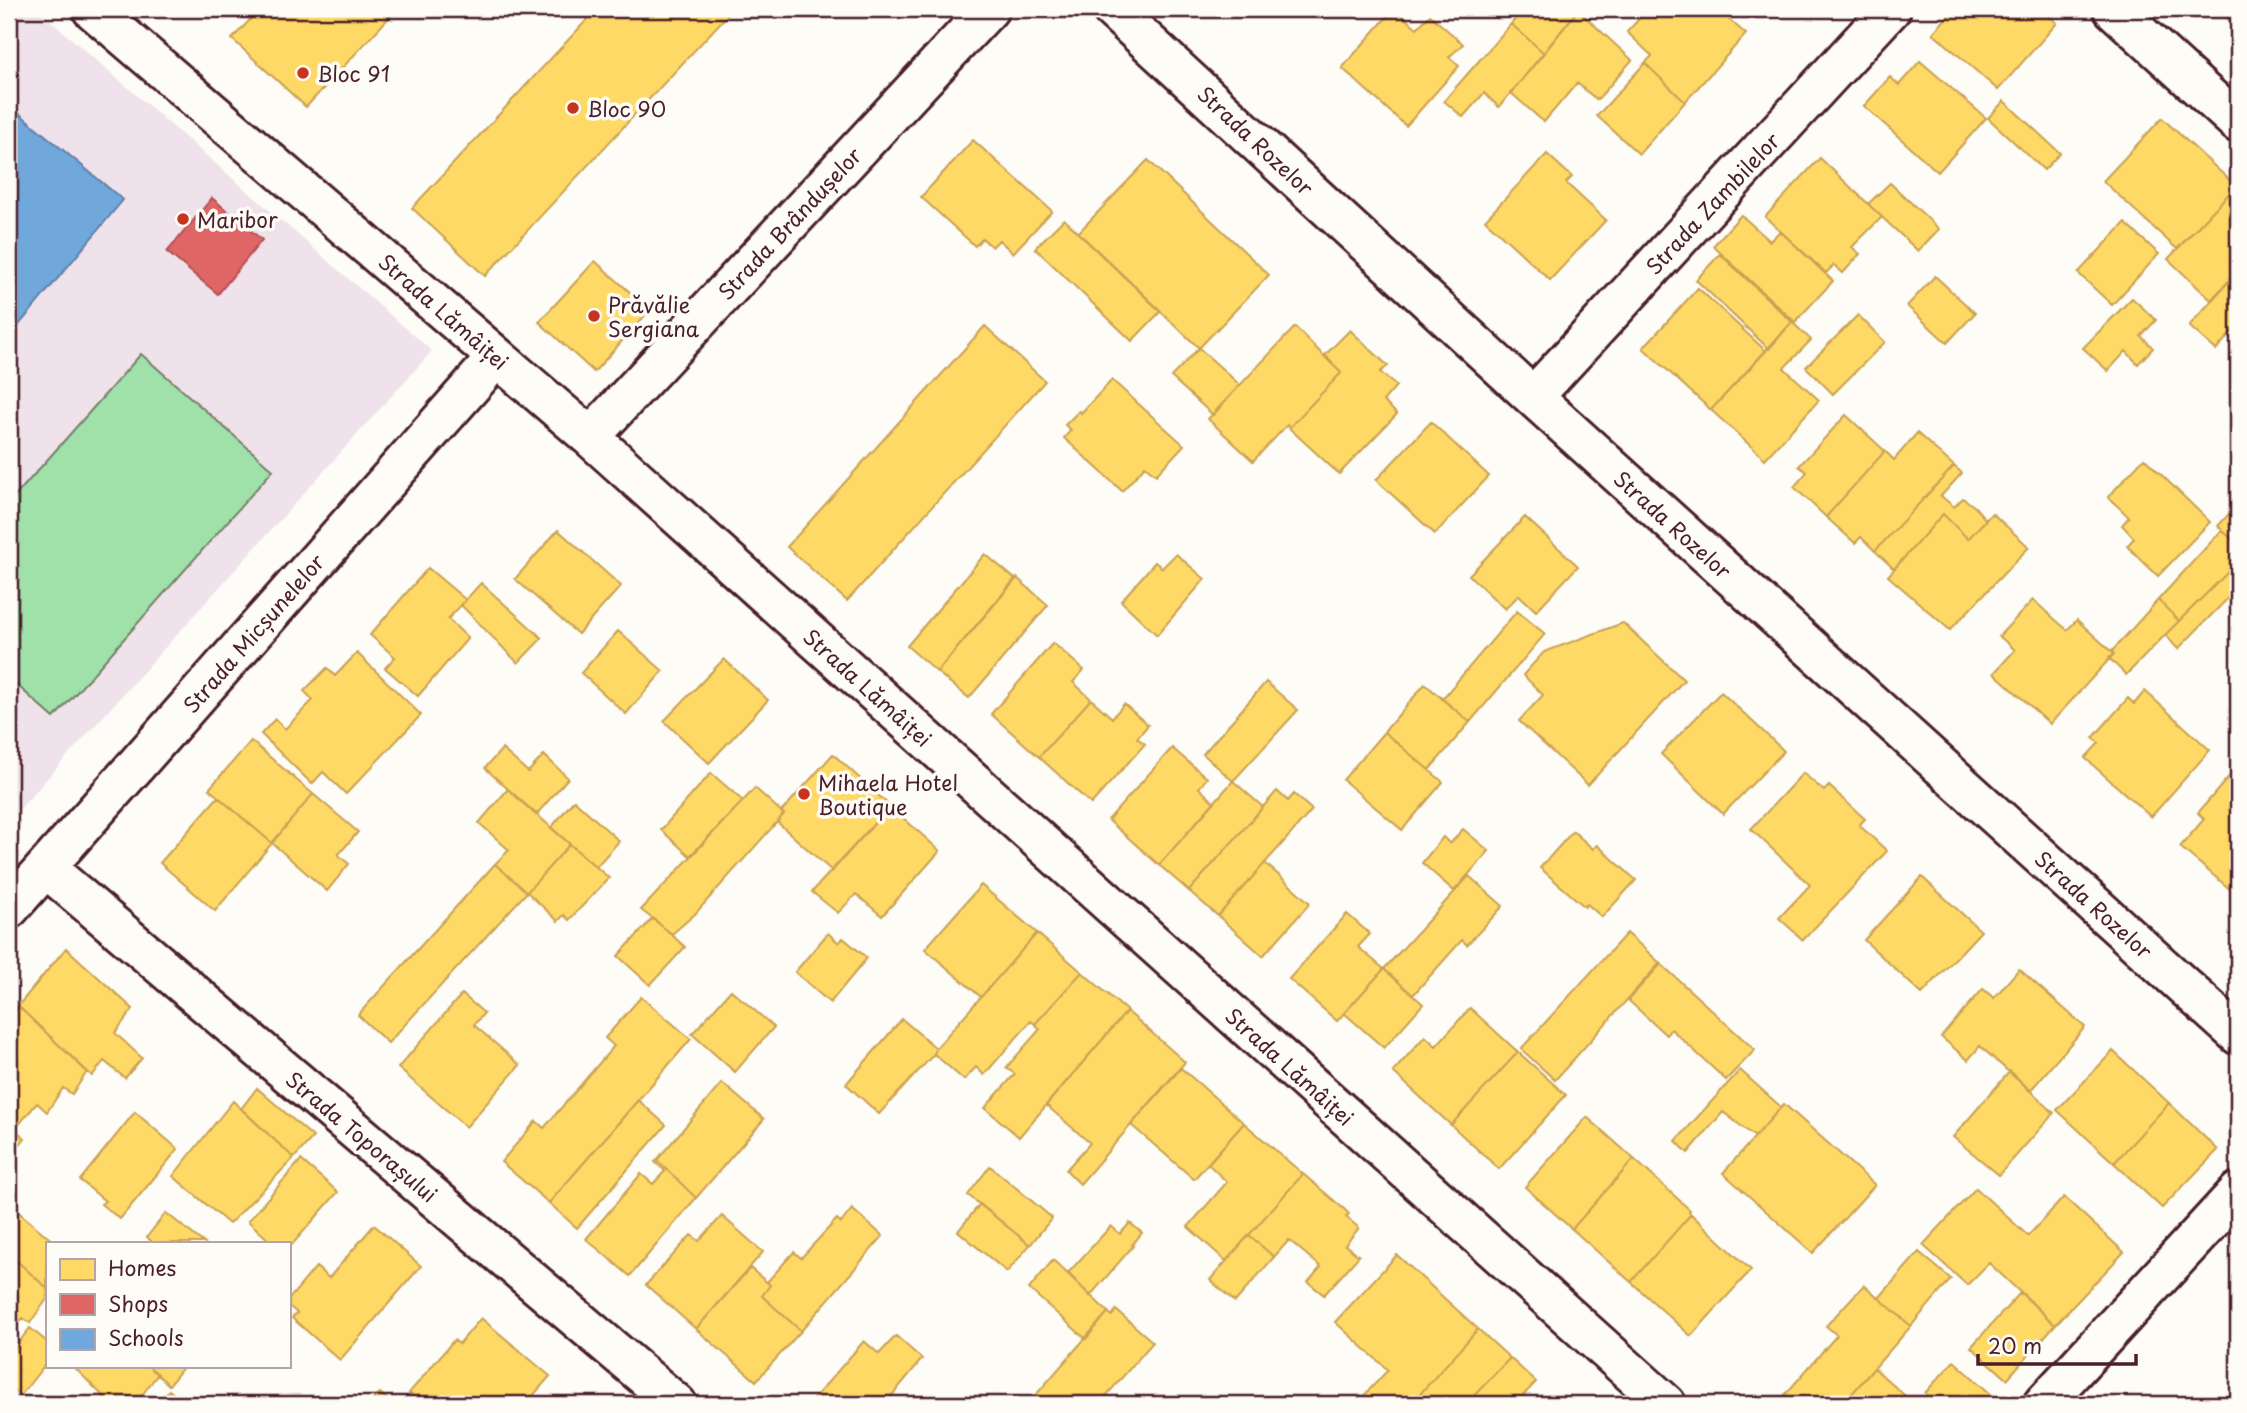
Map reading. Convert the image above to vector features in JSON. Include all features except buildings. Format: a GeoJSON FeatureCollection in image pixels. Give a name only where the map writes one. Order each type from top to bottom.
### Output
{"type":"FeatureCollection","features":[{"type":"Feature","properties":{"kind":"street","name":"Strada Lămâiței"},"geometry":{"type":"LineString","coordinates":[[92,9],[590,437],[1666,1404]]}},
{"type":"Feature","properties":{"kind":"street","name":"Strada Brândușelor"},"geometry":{"type":"LineString","coordinates":[[590,437],[989,9]]}},
{"type":"Feature","properties":{"kind":"street","name":"Strada Rozelor"},"geometry":{"type":"LineString","coordinates":[[1112,9],[1533,397],[2238,1035]]}},
{"type":"Feature","properties":{"kind":"street","name":"Strada Zambilelor"},"geometry":{"type":"LineString","coordinates":[[1533,397],[1891,9]]}},
{"type":"Feature","properties":{"kind":"street"},"geometry":{"type":"LineString","coordinates":[[2113,9],[2238,123]]}},
{"type":"Feature","properties":{"kind":"street","name":"Strada Micșunelelor"},"geometry":{"type":"LineString","coordinates":[[9,909],[497,357]]}},
{"type":"Feature","properties":{"kind":"street","name":"Strada Toporașului"},"geometry":{"type":"LineString","coordinates":[[46,868],[677,1404]]}},
{"type":"Feature","properties":{"kind":"street"},"geometry":{"type":"LineString","coordinates":[[2042,1404],[2238,1192]]}},
{"type":"Feature","properties":{"kind":"shaded area"},"geometry":{"type":"Polygon","coordinates":[[[9,9],[37,9],[432,351],[9,821],[9,9]]]}},
{"type":"Feature","properties":{"kind":"green space"},"geometry":{"type":"Polygon","coordinates":[[[141,354],[273,470],[54,718],[9,678],[9,503],[141,354]]]}},
{"type":"Feature","properties":{"kind":"place","name":"Bloc 91"},"geometry":{"type":"Point","coordinates":[303,73]}},
{"type":"Feature","properties":{"kind":"place","name":"Bloc 90"},"geometry":{"type":"Point","coordinates":[573,108]}},
{"type":"Feature","properties":{"kind":"place","name":"Maribor"},"geometry":{"type":"Point","coordinates":[183,219]}},
{"type":"Feature","properties":{"kind":"place","name":"Prăvălie Sergiana"},"geometry":{"type":"Point","coordinates":[594,316]}},
{"type":"Feature","properties":{"kind":"place","name":"Mihaela Hotel Boutique"},"geometry":{"type":"Point","coordinates":[804,794]}}]}
